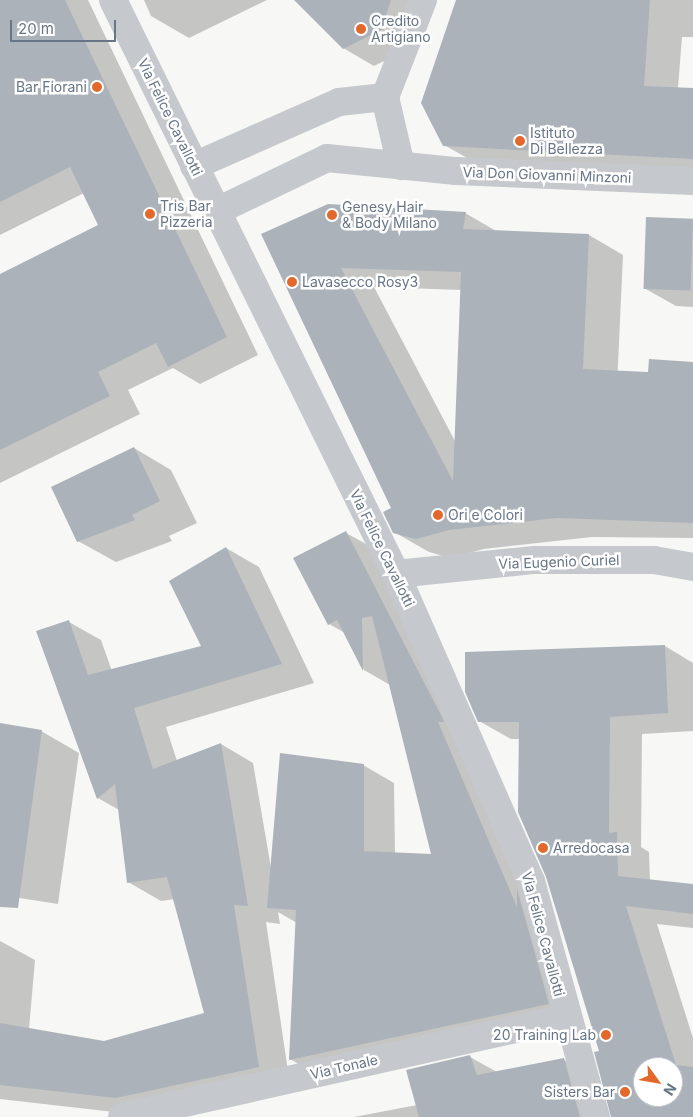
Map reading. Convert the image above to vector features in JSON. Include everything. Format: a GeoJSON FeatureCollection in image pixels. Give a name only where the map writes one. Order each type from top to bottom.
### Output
{"type":"FeatureCollection","features":[{"type":"Feature","properties":{"kind":"street","name":"Via Felice Cavallotti"},"geometry":{"type":"LineString","coordinates":[[112,0],[396,574],[531,881],[566,1018],[596,1117]]}},
{"type":"Feature","properties":{"kind":"street"},"geometry":{"type":"LineString","coordinates":[[401,166],[385,97],[423,0]]}},
{"type":"Feature","properties":{"kind":"street"},"geometry":{"type":"LineString","coordinates":[[194,166],[339,102],[385,97]]}},
{"type":"Feature","properties":{"kind":"street","name":"Via Don Giovanni Minzoni"},"geometry":{"type":"LineString","coordinates":[[217,211],[327,158],[401,166],[693,181]]}},
{"type":"Feature","properties":{"kind":"street","name":"Via Eugenio Curiel"},"geometry":{"type":"LineString","coordinates":[[396,574],[535,560],[654,560],[693,568]]}},
{"type":"Feature","properties":{"kind":"street","name":"Via Tonale"},"geometry":{"type":"LineString","coordinates":[[122,1117],[566,1018]]}},
{"type":"Feature","properties":{"kind":"building"},"geometry":{"type":"Polygon","coordinates":[[[0,0],[65,0],[227,337],[168,367],[156,343],[98,372],[110,396],[0,450],[0,274],[98,225],[70,167],[0,202],[0,0]]]}},
{"type":"Feature","properties":{"kind":"building"},"geometry":{"type":"Polygon","coordinates":[[[294,0],[391,0],[381,30],[343,49],[294,0]]]}},
{"type":"Feature","properties":{"kind":"building"},"geometry":{"type":"Polygon","coordinates":[[[456,0],[650,0],[644,86],[693,88],[693,159],[443,146],[421,103],[456,0]]]}},
{"type":"Feature","properties":{"kind":"building"},"geometry":{"type":"Polygon","coordinates":[[[328,204],[466,212],[463,229],[589,234],[583,369],[648,372],[649,359],[693,362],[693,523],[557,518],[449,530],[416,539],[393,533],[383,512],[391,508],[261,234],[328,204]],[[341,268],[453,481],[461,272],[341,268]]]}},
{"type":"Feature","properties":{"kind":"building"},"geometry":{"type":"Polygon","coordinates":[[[646,217],[693,219],[690,291],[643,289],[646,217]]]}},
{"type":"Feature","properties":{"kind":"building"},"geometry":{"type":"Polygon","coordinates":[[[134,447],[160,501],[132,515],[135,520],[77,542],[51,487],[134,447]]]}},
{"type":"Feature","properties":{"kind":"building"},"geometry":{"type":"Polygon","coordinates":[[[346,531],[442,717],[444,722],[438,722],[517,907],[517,889],[549,1004],[289,1060],[296,910],[267,908],[280,753],[364,764],[364,851],[431,854],[372,616],[362,618],[363,671],[337,620],[328,625],[293,558],[346,531]]]}},
{"type":"Feature","properties":{"kind":"building"},"geometry":{"type":"Polygon","coordinates":[[[226,547],[282,664],[134,708],[153,769],[221,743],[248,906],[234,905],[259,1067],[116,1098],[0,1085],[0,1023],[104,1041],[204,1013],[167,877],[127,883],[115,784],[97,799],[36,631],[69,620],[88,675],[201,646],[169,581],[226,547]]]}},
{"type":"Feature","properties":{"kind":"building"},"geometry":{"type":"Polygon","coordinates":[[[665,645],[668,713],[610,717],[609,833],[617,832],[618,876],[693,884],[693,914],[626,906],[673,1057],[633,1057],[633,1107],[683,1107],[683,1066],[693,1067],[693,1117],[611,1117],[594,1052],[599,1051],[546,877],[518,812],[519,722],[478,722],[465,692],[465,652],[665,645]]]}},
{"type":"Feature","properties":{"kind":"building"},"geometry":{"type":"Polygon","coordinates":[[[0,723],[42,730],[18,908],[0,907],[0,723]]]}},
{"type":"Feature","properties":{"kind":"building"},"geometry":{"type":"Polygon","coordinates":[[[470,1055],[477,1075],[564,1058],[580,1117],[419,1117],[406,1070],[470,1055]]]}},
{"type":"Feature","properties":{"kind":"place","name":"Credito Artigiano"},"geometry":{"type":"Point","coordinates":[361,29]}},
{"type":"Feature","properties":{"kind":"place","name":"Bar Fiorani"},"geometry":{"type":"Point","coordinates":[97,87]}},
{"type":"Feature","properties":{"kind":"place","name":"Istituto Di Bellezza"},"geometry":{"type":"Point","coordinates":[520,141]}},
{"type":"Feature","properties":{"kind":"place","name":"Tris Bar Pizzeria"},"geometry":{"type":"Point","coordinates":[150,214]}},
{"type":"Feature","properties":{"kind":"place","name":"Genesy Hair & Body Milano"},"geometry":{"type":"Point","coordinates":[332,215]}},
{"type":"Feature","properties":{"kind":"place","name":"Lavasecco Rosy3"},"geometry":{"type":"Point","coordinates":[292,282]}},
{"type":"Feature","properties":{"kind":"place","name":"Ori e Colori"},"geometry":{"type":"Point","coordinates":[438,515]}},
{"type":"Feature","properties":{"kind":"place","name":"Arredocasa"},"geometry":{"type":"Point","coordinates":[543,848]}},
{"type":"Feature","properties":{"kind":"place","name":"20 Training Lab"},"geometry":{"type":"Point","coordinates":[606,1035]}},
{"type":"Feature","properties":{"kind":"place","name":"Sisters Bar"},"geometry":{"type":"Point","coordinates":[625,1092]}}]}
